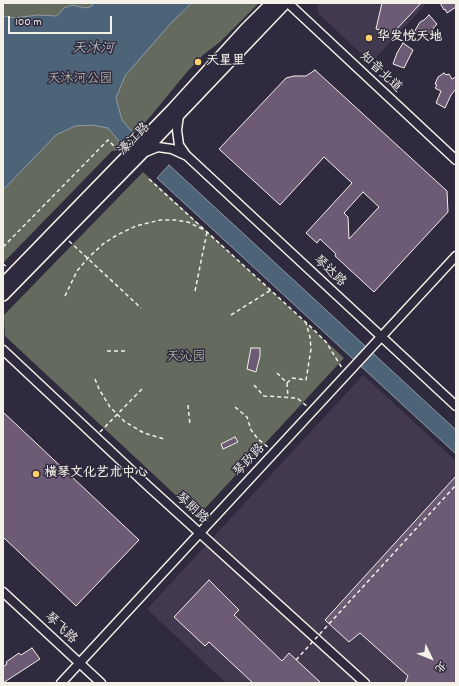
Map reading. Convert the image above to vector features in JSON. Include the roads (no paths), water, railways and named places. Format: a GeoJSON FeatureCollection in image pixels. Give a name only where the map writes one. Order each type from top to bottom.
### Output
{"type":"FeatureCollection","features":[{"type":"Feature","properties":{"kind":"main road","name":"濠江路"},"geometry":{"type":"LineString","coordinates":[[3,284],[126,158],[272,3]]}},
{"type":"Feature","properties":{"kind":"main road","name":"濠江路"},"geometry":{"type":"LineString","coordinates":[[3,295],[179,115],[285,3]]}},
{"type":"Feature","properties":{"kind":"street","name":"知音北道"},"geometry":{"type":"LineString","coordinates":[[288,3],[456,160]]}},
{"type":"Feature","properties":{"kind":"street"},"geometry":{"type":"LineString","coordinates":[[179,115],[177,130],[179,145],[186,155]]}},
{"type":"Feature","properties":{"kind":"street"},"geometry":{"type":"LineString","coordinates":[[141,154],[158,147],[172,149],[186,155]]}},
{"type":"Feature","properties":{"kind":"street","name":"琴达路"},"geometry":{"type":"LineString","coordinates":[[186,155],[456,406]]}},
{"type":"Feature","properties":{"kind":"street","name":"琴政路"},"geometry":{"type":"LineString","coordinates":[[61,683],[456,256]]}},
{"type":"Feature","properties":{"kind":"street","name":"琴朗路"},"geometry":{"type":"LineString","coordinates":[[3,350],[200,533],[365,683]]}},
{"type":"Feature","properties":{"kind":"street","name":"琴飞路"},"geometry":{"type":"LineString","coordinates":[[3,592],[101,683]]}},
{"type":"Feature","properties":{"kind":"water","name":"天沐河"},"geometry":{"type":"Polygon","coordinates":[[[93,3],[192,3],[171,23],[125,76],[116,98],[122,120],[134,134],[123,146],[108,128],[92,125],[75,126],[56,135],[3,190],[3,16],[14,18],[38,15],[57,16],[64,8],[72,5],[86,8],[92,6],[93,3]]]}},
{"type":"Feature","properties":{"kind":"water"},"geometry":{"type":"Polygon","coordinates":[[[169,165],[456,430],[456,454],[157,178],[169,165]]]}},
{"type":"Feature","properties":{"kind":"place","name":"华发悦天地"},"geometry":{"type":"Point","coordinates":[369,38]}},
{"type":"Feature","properties":{"kind":"place","name":"天星里"},"geometry":{"type":"Point","coordinates":[198,62]}},
{"type":"Feature","properties":{"kind":"place","name":"横琴文化艺术中心"},"geometry":{"type":"Point","coordinates":[36,474]}},
{"type":"Feature","properties":{"kind":"park label","name":"天沐河公园"},"geometry":{"type":"Point","coordinates":[80,80]}},
{"type":"Feature","properties":{"kind":"park label","name":"天沁园"},"geometry":{"type":"Point","coordinates":[186,358]}}]}
